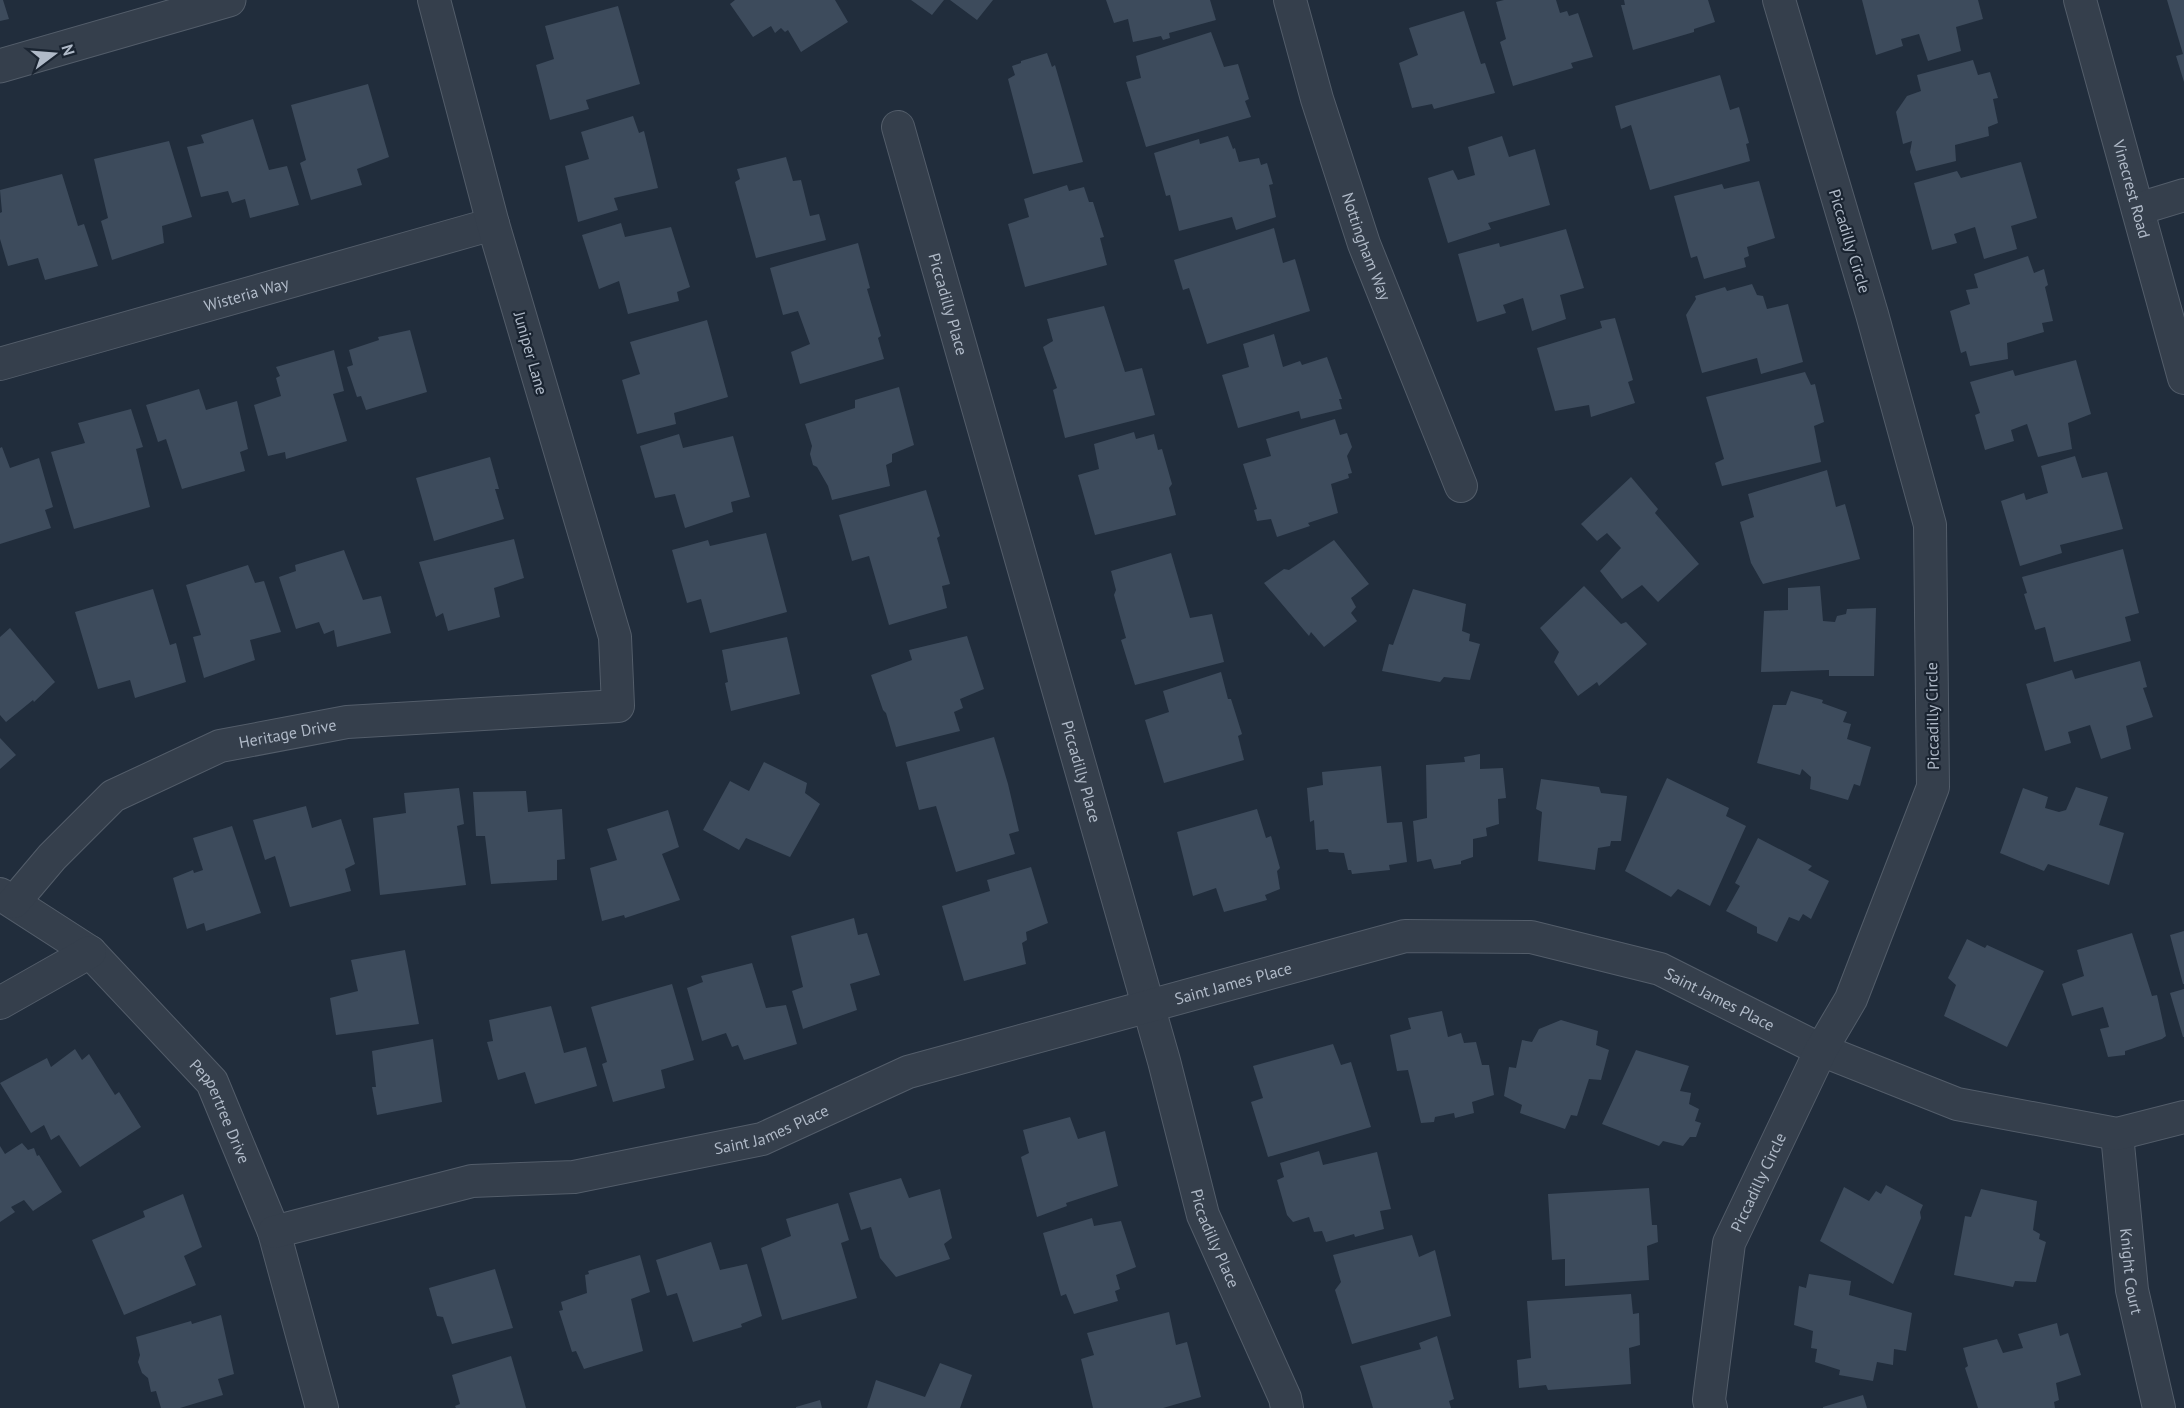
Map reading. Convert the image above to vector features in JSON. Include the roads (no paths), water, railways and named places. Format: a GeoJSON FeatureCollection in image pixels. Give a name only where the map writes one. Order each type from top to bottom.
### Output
{"type":"FeatureCollection","features":[{"type":"Feature","properties":{"kind":"street"},"geometry":{"type":"LineString","coordinates":[[0,66],[229,0]]}},
{"type":"Feature","properties":{"kind":"street","name":"Juniper Lane"},"geometry":{"type":"LineString","coordinates":[[434,0],[492,224],[615,637],[618,706]]}},
{"type":"Feature","properties":{"kind":"street","name":"Nottingham Way"},"geometry":{"type":"LineString","coordinates":[[1290,0],[1317,99],[1364,244],[1461,486]]}},
{"type":"Feature","properties":{"kind":"street","name":"Piccadilly Circle"},"geometry":{"type":"LineString","coordinates":[[1712,1408],[1709,1400],[1729,1243],[1821,1050],[1851,999],[1933,788],[1930,525],[1872,314],[1779,0]]}},
{"type":"Feature","properties":{"kind":"street","name":"Vinecrest Road"},"geometry":{"type":"LineString","coordinates":[[2080,0],[2184,378]]}},
{"type":"Feature","properties":{"kind":"street","name":"Piccadilly Place"},"geometry":{"type":"LineString","coordinates":[[898,127],[1148,1005],[1203,1215],[1286,1398],[1287,1408]]}},
{"type":"Feature","properties":{"kind":"street"},"geometry":{"type":"LineString","coordinates":[[2138,209],[2184,195]]}},
{"type":"Feature","properties":{"kind":"street","name":"Wisteria Way"},"geometry":{"type":"LineString","coordinates":[[0,364],[492,224]]}},
{"type":"Feature","properties":{"kind":"street","name":"Heritage Drive"},"geometry":{"type":"LineString","coordinates":[[7,898],[113,796],[220,746],[347,722],[618,706]]}},
{"type":"Feature","properties":{"kind":"street","name":"Peppertree Drive"},"geometry":{"type":"LineString","coordinates":[[7,898],[90,951],[212,1082],[274,1232],[322,1408]]}},
{"type":"Feature","properties":{"kind":"street","name":"Saint James Place"},"geometry":{"type":"LineString","coordinates":[[274,1232],[472,1181],[574,1177],[762,1140],[908,1072],[1405,936],[1531,937],[1660,969],[1821,1050],[1957,1104],[2117,1134],[2184,1118]]}},
{"type":"Feature","properties":{"kind":"street"},"geometry":{"type":"LineString","coordinates":[[0,1003],[90,951]]}},
{"type":"Feature","properties":{"kind":"street","name":"Knight Court"},"geometry":{"type":"LineString","coordinates":[[2117,1134],[2132,1290],[2159,1408]]}}]}
